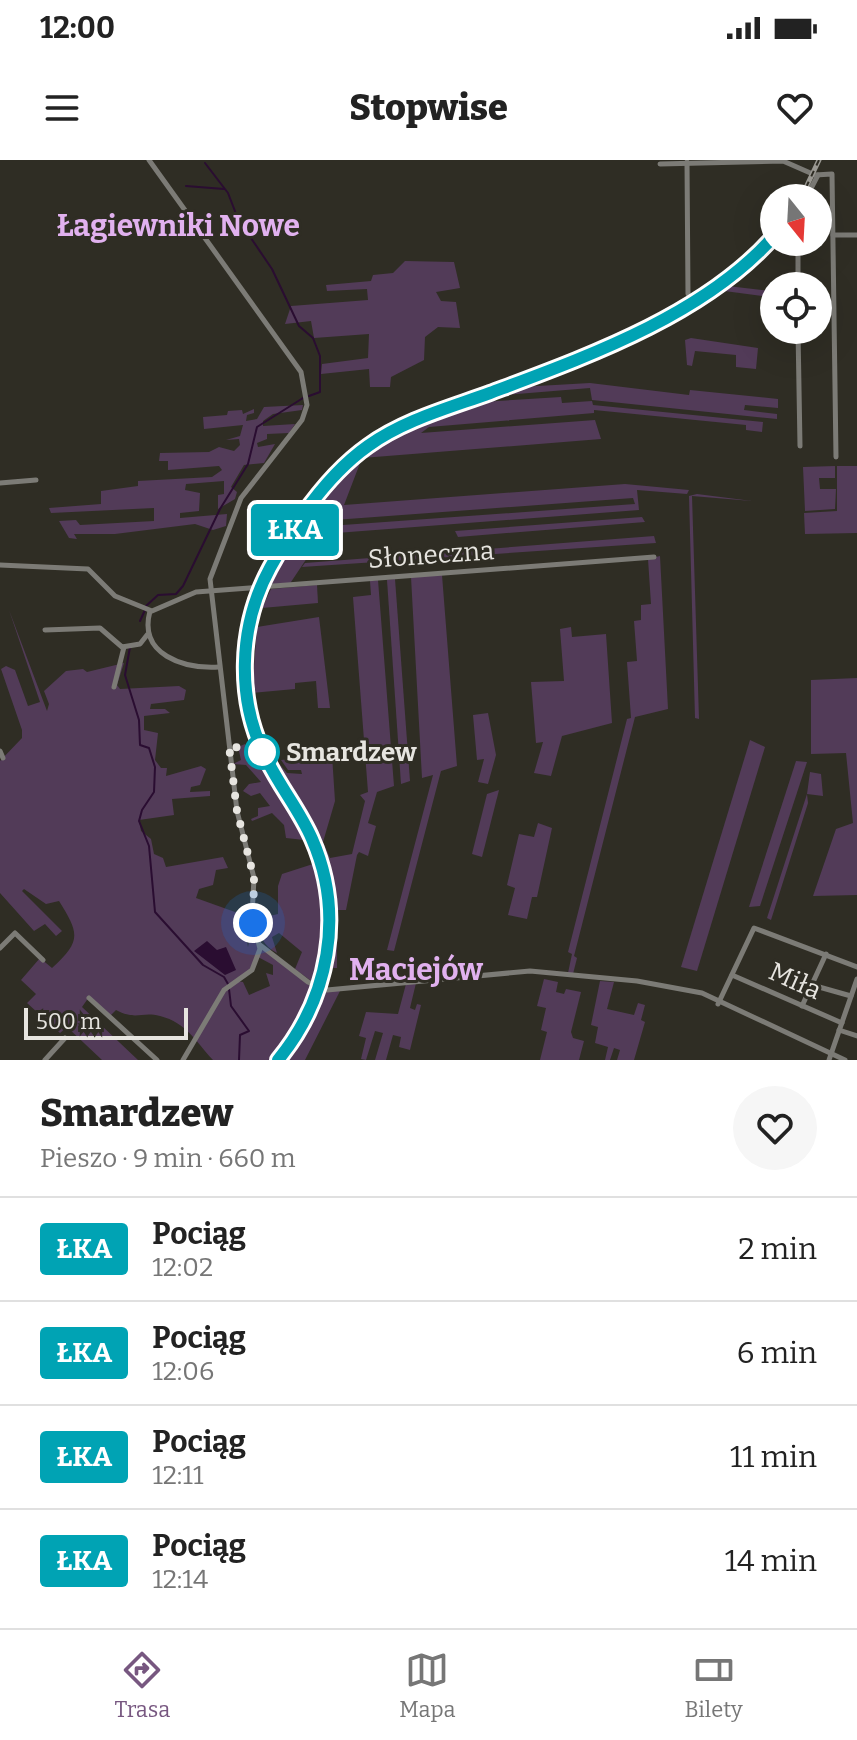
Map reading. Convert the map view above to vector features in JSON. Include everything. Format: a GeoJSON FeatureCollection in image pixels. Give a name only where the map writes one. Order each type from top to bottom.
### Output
{"type":"FeatureCollection","features":[{"type":"Feature","properties":{"kind":"street"},"geometry":{"type":"LineString","coordinates":[[149,160],[305,381],[305,413],[241,498],[210,576],[240,824],[254,878],[252,916],[262,948],[319,988],[337,990],[536,971],[637,981],[704,994],[718,1004],[845,1060]]}},
{"type":"Feature","properties":{"kind":"street"},"geometry":{"type":"LineString","coordinates":[[660,164],[787,161],[818,175],[832,174],[836,457]]}},
{"type":"Feature","properties":{"kind":"street"},"geometry":{"type":"LineString","coordinates":[[687,162],[688,294]]}},
{"type":"Feature","properties":{"kind":"street"},"geometry":{"type":"LineString","coordinates":[[813,184],[818,175]]}},
{"type":"Feature","properties":{"kind":"street"},"geometry":{"type":"LineString","coordinates":[[833,235],[857,235]]}},
{"type":"Feature","properties":{"kind":"street"},"geometry":{"type":"LineString","coordinates":[[798,344],[800,446]]}},
{"type":"Feature","properties":{"kind":"street"},"geometry":{"type":"LineString","coordinates":[[0,483],[36,480]]}},
{"type":"Feature","properties":{"kind":"street","name":"Słoneczna"},"geometry":{"type":"LineString","coordinates":[[150,611],[192,592],[654,557]]}},
{"type":"Feature","properties":{"kind":"street"},"geometry":{"type":"LineString","coordinates":[[0,565],[88,569],[115,596],[150,611],[147,635],[140,644],[116,644],[100,628],[45,630]]}},
{"type":"Feature","properties":{"kind":"street"},"geometry":{"type":"LineString","coordinates":[[147,635],[153,646],[193,667],[219,667]]}},
{"type":"Feature","properties":{"kind":"street"},"geometry":{"type":"LineString","coordinates":[[114,687],[125,646]]}},
{"type":"Feature","properties":{"kind":"street"},"geometry":{"type":"LineString","coordinates":[[0,751],[3,758]]}},
{"type":"Feature","properties":{"kind":"street"},"geometry":{"type":"LineString","coordinates":[[718,1004],[754,928],[857,967]]}},
{"type":"Feature","properties":{"kind":"street"},"geometry":{"type":"LineString","coordinates":[[0,948],[15,933],[43,960]]}},
{"type":"Feature","properties":{"kind":"street"},"geometry":{"type":"LineString","coordinates":[[183,1060],[226,988],[254,968],[262,948]]}},
{"type":"Feature","properties":{"kind":"street"},"geometry":{"type":"LineString","coordinates":[[802,1006],[826,954]]}},
{"type":"Feature","properties":{"kind":"street","name":"Miła"},"geometry":{"type":"LineString","coordinates":[[732,975],[802,1006],[857,1036]]}},
{"type":"Feature","properties":{"kind":"street"},"geometry":{"type":"LineString","coordinates":[[830,1056],[853,998],[857,979]]}},
{"type":"Feature","properties":{"kind":"street"},"geometry":{"type":"LineString","coordinates":[[812,985],[853,998]]}},
{"type":"Feature","properties":{"kind":"street"},"geometry":{"type":"LineString","coordinates":[[89,998],[157,1060]]}},
{"type":"Feature","properties":{"kind":"street"},"geometry":{"type":"LineString","coordinates":[[45,1060],[65,1038]]}},
{"type":"Feature","properties":{"kind":"shaded area"},"geometry":{"type":"Polygon","coordinates":[[[405,261],[454,262],[460,288],[436,292],[441,301],[456,302],[460,328],[438,327],[425,337],[424,360],[391,377],[390,387],[370,387],[369,369],[321,374],[322,364],[368,358],[369,334],[314,338],[311,321],[285,324],[291,306],[368,300],[367,289],[327,291],[326,285],[371,281],[373,275],[393,273],[405,261]]]}},
{"type":"Feature","properties":{"kind":"shaded area"},"geometry":{"type":"Polygon","coordinates":[[[719,285],[760,290],[760,296],[717,290],[646,335],[520,387],[590,383],[689,395],[690,390],[778,399],[778,408],[745,405],[744,410],[777,414],[777,419],[592,400],[590,388],[494,396],[482,402],[561,397],[562,403],[592,401],[593,405],[763,422],[762,432],[746,430],[746,425],[594,410],[594,413],[429,427],[421,433],[595,420],[601,439],[362,458],[344,505],[625,484],[689,490],[687,494],[637,490],[639,510],[323,534],[289,585],[262,586],[296,527],[324,489],[374,443],[433,413],[539,376],[631,335],[719,285]],[[633,498],[334,520],[329,526],[635,504],[633,498]]]}},
{"type":"Feature","properties":{"kind":"shaded area"},"geometry":{"type":"Polygon","coordinates":[[[691,338],[758,348],[756,369],[736,367],[736,355],[695,351],[692,366],[687,365],[685,340],[691,338]]]}},
{"type":"Feature","properties":{"kind":"shaded area"},"geometry":{"type":"Polygon","coordinates":[[[303,405],[302,410],[273,414],[263,421],[263,426],[295,424],[289,433],[267,434],[267,439],[257,443],[258,447],[275,444],[264,463],[244,465],[231,487],[237,492],[235,499],[218,509],[218,495],[224,494],[224,481],[186,484],[185,490],[200,493],[199,511],[180,513],[180,518],[227,514],[226,526],[213,530],[195,524],[115,534],[74,534],[77,539],[69,538],[59,521],[76,520],[80,525],[154,521],[154,508],[51,513],[49,508],[101,504],[101,491],[138,486],[138,481],[212,477],[222,470],[219,466],[168,470],[168,461],[159,461],[160,453],[209,452],[219,447],[234,451],[240,445],[239,439],[226,440],[240,436],[243,425],[204,429],[203,417],[227,415],[228,411],[242,410],[243,414],[254,409],[254,413],[247,415],[246,421],[257,419],[264,407],[303,405]]]}},
{"type":"Feature","properties":{"kind":"shaded area"},"geometry":{"type":"Polygon","coordinates":[[[835,466],[835,478],[819,478],[820,489],[836,489],[835,509],[805,511],[803,467],[835,466]]]}},
{"type":"Feature","properties":{"kind":"shaded area"},"geometry":{"type":"Polygon","coordinates":[[[837,466],[857,466],[857,533],[805,534],[804,513],[837,511],[837,466]]]}},
{"type":"Feature","properties":{"kind":"shaded area"},"geometry":{"type":"Polygon","coordinates":[[[697,494],[752,501],[692,496],[699,719],[695,718],[689,496],[697,494]]]}},
{"type":"Feature","properties":{"kind":"shaded area"},"geometry":{"type":"Polygon","coordinates":[[[642,517],[645,522],[458,537],[455,531],[642,517]]]}},
{"type":"Feature","properties":{"kind":"shaded area"},"geometry":{"type":"Polygon","coordinates":[[[654,536],[656,543],[302,567],[305,563],[654,536]]]}},
{"type":"Feature","properties":{"kind":"shaded area"},"geometry":{"type":"Polygon","coordinates":[[[660,556],[668,709],[635,717],[574,956],[577,958],[573,974],[568,973],[572,954],[568,952],[627,719],[631,718],[627,662],[637,661],[634,621],[641,620],[641,605],[651,604],[648,559],[660,556]]]}},
{"type":"Feature","properties":{"kind":"shaded area"},"geometry":{"type":"Polygon","coordinates":[[[442,575],[457,766],[441,771],[394,951],[387,950],[433,775],[422,778],[411,577],[442,575]]]}},
{"type":"Feature","properties":{"kind":"shaded area"},"geometry":{"type":"Polygon","coordinates":[[[395,579],[410,781],[401,784],[387,580],[395,579]]]}},
{"type":"Feature","properties":{"kind":"shaded area"},"geometry":{"type":"Polygon","coordinates":[[[378,580],[394,786],[377,792],[368,823],[376,826],[368,856],[359,852],[357,855],[346,910],[337,910],[337,968],[327,968],[330,908],[324,869],[311,831],[262,743],[287,773],[302,774],[301,770],[288,770],[281,760],[332,755],[335,801],[323,842],[330,858],[352,854],[365,801],[360,795],[368,792],[353,597],[371,595],[370,581],[378,580]]]}},
{"type":"Feature","properties":{"kind":"shaded area"},"geometry":{"type":"Polygon","coordinates":[[[317,585],[318,603],[262,608],[271,589],[317,585]]]}},
{"type":"Feature","properties":{"kind":"shaded area"},"geometry":{"type":"Polygon","coordinates":[[[9,610],[47,711],[49,704],[44,691],[66,671],[83,669],[87,672],[124,663],[117,685],[120,689],[179,686],[186,690],[184,700],[151,704],[150,709],[165,709],[170,713],[144,716],[144,730],[158,733],[155,760],[161,768],[167,768],[166,776],[201,766],[206,769],[200,785],[191,787],[190,792],[210,791],[210,796],[172,799],[174,815],[139,820],[141,831],[151,839],[154,854],[163,858],[166,867],[223,857],[228,868],[216,870],[213,885],[199,889],[196,898],[249,917],[243,922],[248,947],[252,928],[260,949],[267,949],[317,989],[295,1035],[275,1060],[213,1060],[177,1023],[154,1015],[129,1015],[116,1010],[110,1016],[89,997],[82,1007],[138,1060],[102,1060],[67,1027],[60,1033],[27,1003],[36,994],[21,980],[40,958],[52,968],[69,951],[74,936],[71,921],[59,901],[46,904],[24,889],[22,891],[62,931],[56,936],[45,924],[34,931],[0,893],[0,761],[22,738],[1,669],[6,666],[15,670],[28,706],[40,702],[9,610]],[[258,957],[254,968],[236,981],[243,982],[249,995],[270,986],[266,973],[273,975],[273,965],[258,957]]]}},
{"type":"Feature","properties":{"kind":"shaded area"},"geometry":{"type":"Polygon","coordinates":[[[319,617],[330,708],[318,708],[316,681],[295,683],[295,689],[252,693],[257,627],[319,617]]]}},
{"type":"Feature","properties":{"kind":"shaded area"},"geometry":{"type":"Polygon","coordinates":[[[571,627],[572,637],[606,634],[612,723],[562,736],[551,776],[534,773],[543,742],[536,743],[531,682],[564,681],[560,629],[571,627]]]}},
{"type":"Feature","properties":{"kind":"shaded area"},"geometry":{"type":"Polygon","coordinates":[[[857,678],[857,895],[813,896],[836,829],[853,823],[846,753],[811,754],[811,680],[857,678]]]}},
{"type":"Feature","properties":{"kind":"shaded area"},"geometry":{"type":"Polygon","coordinates":[[[488,713],[496,755],[488,784],[478,782],[484,759],[477,760],[473,715],[488,713]]]}},
{"type":"Feature","properties":{"kind":"shaded area"},"geometry":{"type":"Polygon","coordinates":[[[750,740],[765,747],[697,971],[681,967],[750,740]]]}},
{"type":"Feature","properties":{"kind":"shaded area"},"geometry":{"type":"Polygon","coordinates":[[[245,744],[247,756],[260,768],[262,765],[257,756],[261,754],[305,828],[321,866],[328,926],[318,986],[295,969],[302,952],[279,933],[272,937],[277,953],[265,943],[259,930],[257,919],[278,914],[278,886],[282,874],[313,864],[304,840],[286,838],[284,825],[272,813],[252,821],[258,816],[258,808],[270,806],[260,793],[251,796],[243,791],[249,784],[261,782],[246,765],[233,764],[241,760],[238,747],[245,744]]]}},
{"type":"Feature","properties":{"kind":"shaded area"},"geometry":{"type":"Polygon","coordinates":[[[796,761],[807,762],[760,906],[749,907],[796,761]]]}},
{"type":"Feature","properties":{"kind":"shaded area"},"geometry":{"type":"Polygon","coordinates":[[[810,772],[821,774],[823,796],[807,794],[810,772]]]}},
{"type":"Feature","properties":{"kind":"shaded area"},"geometry":{"type":"Polygon","coordinates":[[[499,790],[482,857],[472,854],[487,794],[499,790]]]}},
{"type":"Feature","properties":{"kind":"shaded area"},"geometry":{"type":"Polygon","coordinates":[[[807,794],[808,803],[771,920],[767,918],[807,794]]]}},
{"type":"Feature","properties":{"kind":"shaded area"},"geometry":{"type":"Polygon","coordinates":[[[538,823],[552,828],[537,897],[532,897],[527,919],[508,915],[515,888],[507,885],[519,834],[534,837],[538,823]]]}},
{"type":"Feature","properties":{"kind":"shaded area"},"geometry":{"type":"Polygon","coordinates":[[[207,941],[217,950],[226,947],[236,970],[225,975],[194,951],[207,941]]]}},
{"type":"Feature","properties":{"kind":"shaded area"},"geometry":{"type":"Polygon","coordinates":[[[544,979],[558,982],[556,992],[564,994],[566,989],[581,992],[571,1032],[573,1038],[584,1041],[579,1060],[540,1060],[547,1032],[541,1030],[546,1008],[537,1006],[544,979]]]}},
{"type":"Feature","properties":{"kind":"shaded area"},"geometry":{"type":"Polygon","coordinates":[[[600,981],[614,982],[607,1009],[634,1015],[638,1003],[645,1005],[641,1020],[645,1022],[634,1060],[617,1060],[620,1050],[614,1048],[610,1060],[605,1060],[608,1047],[595,1043],[598,1027],[591,1025],[600,981]]]}},
{"type":"Feature","properties":{"kind":"shaded area"},"geometry":{"type":"Polygon","coordinates":[[[416,983],[410,1008],[415,1010],[417,1004],[421,1005],[410,1050],[399,1047],[401,1037],[393,1035],[386,1060],[375,1060],[383,1033],[375,1031],[366,1060],[361,1059],[366,1038],[359,1036],[366,1012],[398,1014],[406,984],[416,983]]]}},
{"type":"Feature","properties":{"kind":"shaded area"},"geometry":{"type":"Polygon","coordinates":[[[321,990],[340,991],[305,1060],[280,1060],[307,1022],[321,990]]]}},
{"type":"Feature","properties":{"kind":"waterway"},"geometry":{"type":"LineString","coordinates":[[205,163],[228,193],[238,219],[272,269],[299,326],[313,338],[320,356],[320,392],[309,396]]}},
{"type":"Feature","properties":{"kind":"waterway"},"geometry":{"type":"LineString","coordinates":[[186,186],[224,189]]}},
{"type":"Feature","properties":{"kind":"waterway"},"geometry":{"type":"LineString","coordinates":[[146,606],[158,595],[176,594],[183,586],[220,509],[248,464],[257,427],[303,398]]}},
{"type":"Feature","properties":{"kind":"waterway"},"geometry":{"type":"LineString","coordinates":[[140,621],[145,610]]}},
{"type":"Feature","properties":{"kind":"waterway"},"geometry":{"type":"LineString","coordinates":[[130,647],[125,675],[139,720],[140,745],[149,748],[155,767],[154,792],[139,821],[149,846],[155,912],[203,965],[224,977],[228,984]]}},
{"type":"Feature","properties":{"kind":"waterway"},"geometry":{"type":"LineString","coordinates":[[229,989],[231,1006],[249,1031],[240,1035],[239,1060]]}},
{"type":"Feature","properties":{"kind":"railway"},"geometry":{"type":"LineString","coordinates":[[808,184],[819,160]]}},
{"type":"Feature","properties":{"kind":"railway"},"geometry":{"type":"LineString","coordinates":[[278,1060],[310,1010],[327,954],[329,926],[328,896],[322,867],[303,820],[269,766],[258,742],[246,693],[246,641],[251,616],[279,551],[325,486],[353,458],[382,437],[427,415],[565,364],[641,331],[713,289],[760,250]]}},
{"type":"Feature","properties":{"kind":"train","name":"ŁKA"},"geometry":{"type":"LineString","coordinates":[[278,1060],[308,1015],[322,979],[330,918],[327,886],[316,848],[263,753],[248,704],[245,671],[247,633],[256,600],[275,559],[331,480],[351,459],[379,438],[409,423],[575,361],[633,334],[714,287],[760,251]]}},
{"type":"Feature","properties":{"kind":"place","name":"Smardzew"},"geometry":{"type":"Point","coordinates":[262,752]}},
{"type":"Feature","properties":{"kind":"district","name":"Łagiewniki Nowe"},"geometry":{"type":"Point","coordinates":[178,226]}},
{"type":"Feature","properties":{"kind":"district","name":"Maciejów"},"geometry":{"type":"Point","coordinates":[416,970]}},
{"type":"Feature","properties":{"kind":"route"},"geometry":{"type":"LineString","coordinates":[[253,923],[254,878],[237,811],[229,746],[262,752]]}}]}
